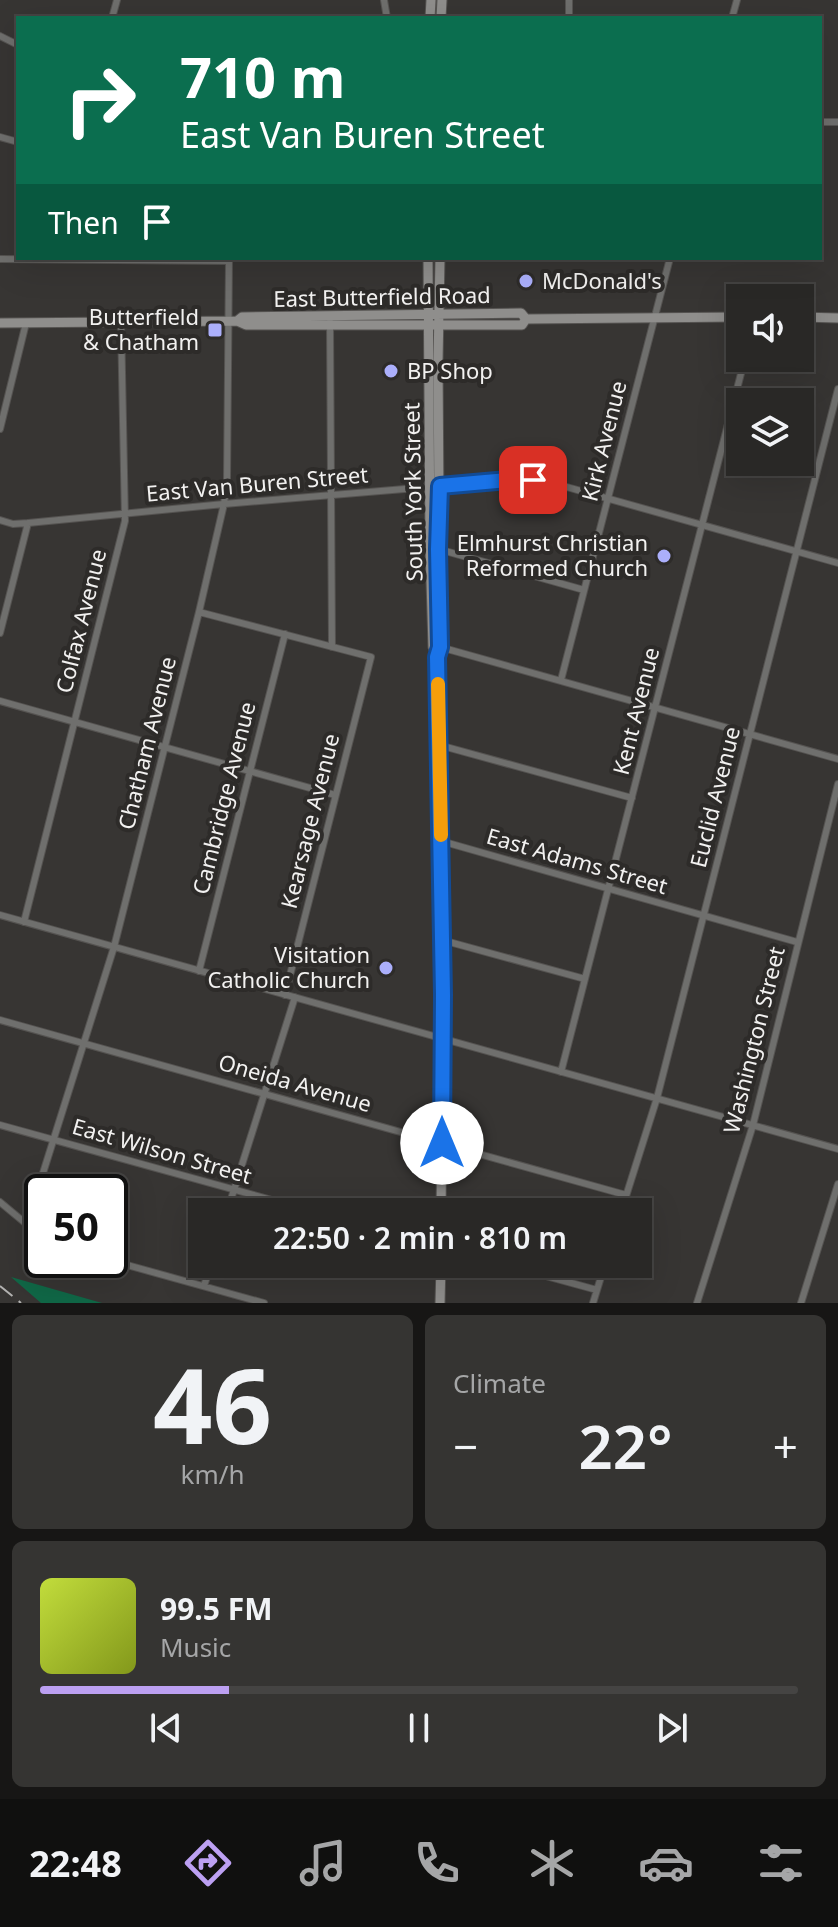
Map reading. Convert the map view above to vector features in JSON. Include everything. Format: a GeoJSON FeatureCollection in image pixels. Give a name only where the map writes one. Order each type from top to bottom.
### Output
{"type":"FeatureCollection","features":[{"type":"Feature","properties":{"kind":"main road"},"geometry":{"type":"LineString","coordinates":[[428,260],[428,313],[434,326]]}},
{"type":"Feature","properties":{"kind":"main road","name":"South York Street"},"geometry":{"type":"LineString","coordinates":[[440,260],[440,313],[429,348],[438,549],[443,1039],[441,1198]]}},
{"type":"Feature","properties":{"kind":"main road"},"geometry":{"type":"LineString","coordinates":[[441,296],[466,313]]}},
{"type":"Feature","properties":{"kind":"main road","name":"East Butterfield Road"},"geometry":{"type":"LineString","coordinates":[[232,321],[242,317],[428,313],[521,313],[526,319]]}},
{"type":"Feature","properties":{"kind":"main road","name":"East Butterfield Road"},"geometry":{"type":"LineString","coordinates":[[526,319],[726,317]]}},
{"type":"Feature","properties":{"kind":"main road"},"geometry":{"type":"LineString","coordinates":[[814,317],[838,318]]}},
{"type":"Feature","properties":{"kind":"main road","name":"East Butterfield Road"},"geometry":{"type":"LineString","coordinates":[[0,323],[232,321],[246,325],[434,326],[522,325],[526,319]]}},
{"type":"Feature","properties":{"kind":"main road"},"geometry":{"type":"LineString","coordinates":[[403,326],[421,336],[429,348]]}},
{"type":"Feature","properties":{"kind":"main road","name":"South York Street"},"geometry":{"type":"LineString","coordinates":[[434,326],[435,487],[430,547],[433,647],[438,652]]}},
{"type":"Feature","properties":{"kind":"main road"},"geometry":{"type":"LineString","coordinates":[[440,1303],[441,1278]]}},
{"type":"Feature","properties":{"kind":"street","name":"Chatham Avenue"},"geometry":{"type":"LineString","coordinates":[[43,1174],[114,947],[224,504],[232,321],[229,260]]}},
{"type":"Feature","properties":{"kind":"street","name":"Kirk Avenue"},"geometry":{"type":"LineString","coordinates":[[561,680],[669,260]]}},
{"type":"Feature","properties":{"kind":"street"},"geometry":{"type":"LineString","coordinates":[[199,612],[332,647],[330,315]]}},
{"type":"Feature","properties":{"kind":"street","name":"Colfax Avenue"},"geometry":{"type":"LineString","coordinates":[[24,922],[125,521],[121,322]]}},
{"type":"Feature","properties":{"kind":"street"},"geometry":{"type":"LineString","coordinates":[[0,429],[26,323]]}},
{"type":"Feature","properties":{"kind":"street","name":"Kent Avenue"},"geometry":{"type":"LineString","coordinates":[[561,1072],[741,372]]}},
{"type":"Feature","properties":{"kind":"street","name":"Euclid Avenue"},"geometry":{"type":"LineString","coordinates":[[625,1198],[657,1098],[838,389]]}},
{"type":"Feature","properties":{"kind":"street","name":"East Van Buren Street"},"geometry":{"type":"LineString","coordinates":[[0,520],[13,524],[28,523],[525,479],[556,484],[838,563]]}},
{"type":"Feature","properties":{"kind":"street"},"geometry":{"type":"LineString","coordinates":[[0,633],[28,523]]}},
{"type":"Feature","properties":{"kind":"street"},"geometry":{"type":"LineString","coordinates":[[438,549],[584,590]]}},
{"type":"Feature","properties":{"kind":"street","name":"Cambridge Avenue"},"geometry":{"type":"LineString","coordinates":[[199,971],[285,634]]}},
{"type":"Feature","properties":{"kind":"street","name":"Kearsage Avenue"},"geometry":{"type":"LineString","coordinates":[[285,995],[371,657],[332,647]]}},
{"type":"Feature","properties":{"kind":"street"},"geometry":{"type":"LineString","coordinates":[[438,652],[561,680],[838,759]]}},
{"type":"Feature","properties":{"kind":"street"},"geometry":{"type":"LineString","coordinates":[[0,701],[335,795]]}},
{"type":"Feature","properties":{"kind":"street"},"geometry":{"type":"LineString","coordinates":[[439,745],[632,798]]}},
{"type":"Feature","properties":{"kind":"street","name":"Washington Street"},"geometry":{"type":"LineString","coordinates":[[697,1303],[753,1125],[838,784]]}},
{"type":"Feature","properties":{"kind":"street","name":"East Adams Street"},"geometry":{"type":"LineString","coordinates":[[441,841],[797,942]]}},
{"type":"Feature","properties":{"kind":"street"},"geometry":{"type":"LineString","coordinates":[[0,915],[838,1149]]}},
{"type":"Feature","properties":{"kind":"street"},"geometry":{"type":"LineString","coordinates":[[442,940],[585,979]]}},
{"type":"Feature","properties":{"kind":"street"},"geometry":{"type":"LineString","coordinates":[[232,1198],[295,997]]}},
{"type":"Feature","properties":{"kind":"street","name":"Oneida Avenue"},"geometry":{"type":"LineString","coordinates":[[0,1020],[626,1195]]}},
{"type":"Feature","properties":{"kind":"street","name":"East Wilson Street"},"geometry":{"type":"LineString","coordinates":[[0,1125],[266,1198]]}},
{"type":"Feature","properties":{"kind":"street"},"geometry":{"type":"LineString","coordinates":[[801,1303],[838,1184]]}},
{"type":"Feature","properties":{"kind":"street"},"geometry":{"type":"LineString","coordinates":[[0,1202],[24,1222]]}},
{"type":"Feature","properties":{"kind":"street"},"geometry":{"type":"LineString","coordinates":[[128,1265],[264,1303]]}},
{"type":"Feature","properties":{"kind":"street"},"geometry":{"type":"LineString","coordinates":[[204,1286],[207,1278]]}},
{"type":"Feature","properties":{"kind":"street"},"geometry":{"type":"LineString","coordinates":[[553,1278],[597,1290]]}},
{"type":"Feature","properties":{"kind":"street"},"geometry":{"type":"LineString","coordinates":[[593,1303],[601,1278]]}},
{"type":"Feature","properties":{"kind":"green space"},"geometry":{"type":"Polygon","coordinates":[[[11,1277],[102,1303],[41,1303],[11,1277]]]}},
{"type":"Feature","properties":{"kind":"railway"},"geometry":{"type":"LineString","coordinates":[[0,1286],[21,1303]]}},
{"type":"Feature","properties":{"kind":"slow traffic"},"geometry":{"type":"LineString","coordinates":[[438,684],[441,835]]}},
{"type":"Feature","properties":{"kind":"place","name":"McDonald's"},"geometry":{"type":"Point","coordinates":[526,281]}},
{"type":"Feature","properties":{"kind":"place","name":"Butterfield & Chatham"},"geometry":{"type":"Point","coordinates":[215,330]}},
{"type":"Feature","properties":{"kind":"place","name":"BP Shop"},"geometry":{"type":"Point","coordinates":[391,371]}},
{"type":"Feature","properties":{"kind":"place","name":"Elmhurst Christian Reformed Church"},"geometry":{"type":"Point","coordinates":[664,556]}},
{"type":"Feature","properties":{"kind":"place","name":"Visitation Catholic Church"},"geometry":{"type":"Point","coordinates":[386,968]}},
{"type":"Feature","properties":{"kind":"route"},"geometry":{"type":"LineString","coordinates":[[442,1143],[443,995],[437,657],[440,647],[440,486],[533,480]]}}]}
